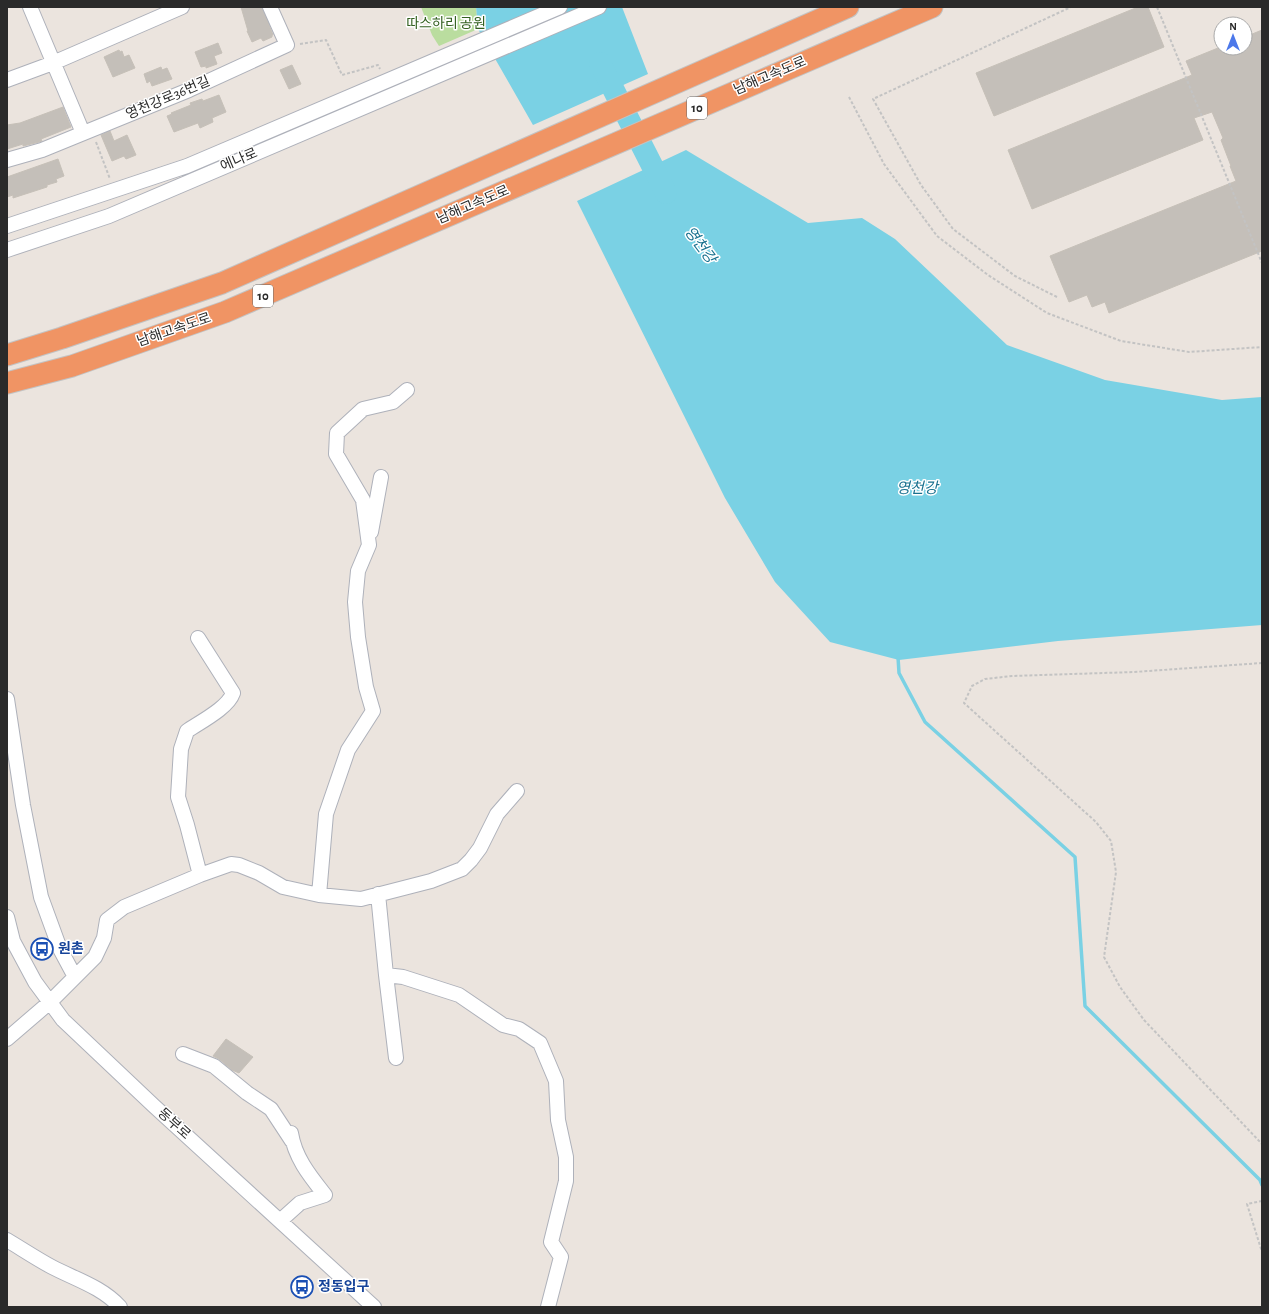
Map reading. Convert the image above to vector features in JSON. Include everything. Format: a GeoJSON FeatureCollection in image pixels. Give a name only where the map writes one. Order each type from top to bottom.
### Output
{"type":"FeatureCollection","features":[{"type":"Feature","properties":{"kind":"highway","name":"남해고속도로"},"geometry":{"type":"LineString","coordinates":[[7,355],[62,338],[222,283],[848,7]]}},
{"type":"Feature","properties":{"kind":"highway","name":"남해고속도로"},"geometry":{"type":"LineString","coordinates":[[7,383],[72,366],[225,312],[932,7]]}},
{"type":"Feature","properties":{"kind":"street"},"geometry":{"type":"LineString","coordinates":[[30,7],[53,63],[88,131]]}},
{"type":"Feature","properties":{"kind":"street"},"geometry":{"type":"LineString","coordinates":[[7,80],[53,63],[182,7]]}},
{"type":"Feature","properties":{"kind":"street"},"geometry":{"type":"LineString","coordinates":[[270,7],[287,45]]}},
{"type":"Feature","properties":{"kind":"street","name":"에나로"},"geometry":{"type":"LineString","coordinates":[[7,226],[187,166],[560,7]]}},
{"type":"Feature","properties":{"kind":"street","name":"에나로"},"geometry":{"type":"LineString","coordinates":[[7,250],[109,216],[599,7]]}},
{"type":"Feature","properties":{"kind":"street","name":"영천강로36번길"},"geometry":{"type":"LineString","coordinates":[[7,160],[42,150],[189,90],[287,45]]}},
{"type":"Feature","properties":{"kind":"street"},"geometry":{"type":"LineString","coordinates":[[369,545],[363,500],[336,454],[337,433],[363,409],[393,402],[407,390]]}},
{"type":"Feature","properties":{"kind":"street"},"geometry":{"type":"LineString","coordinates":[[319,895],[326,814],[348,750],[373,710],[366,687],[354,602],[358,571],[369,545],[381,477]]}},
{"type":"Feature","properties":{"kind":"street"},"geometry":{"type":"LineString","coordinates":[[198,638],[233,693],[228,702],[187,731],[181,749],[178,797],[200,875]]}},
{"type":"Feature","properties":{"kind":"street"},"geometry":{"type":"LineString","coordinates":[[7,699],[22,805],[41,897],[60,949],[75,977]]}},
{"type":"Feature","properties":{"kind":"street"},"geometry":{"type":"LineString","coordinates":[[7,1039],[50,1002],[95,957],[104,938],[107,920],[124,907],[200,875],[231,864],[239,865],[259,873],[283,886],[319,895],[361,898],[431,881],[462,869],[471,860],[480,848],[497,814],[516,791]]}},
{"type":"Feature","properties":{"kind":"street"},"geometry":{"type":"LineString","coordinates":[[378,894],[396,1058]]}},
{"type":"Feature","properties":{"kind":"street","name":"동부로"},"geometry":{"type":"LineString","coordinates":[[7,917],[13,941],[35,982],[63,1020],[154,1106],[374,1307]]}},
{"type":"Feature","properties":{"kind":"street"},"geometry":{"type":"LineString","coordinates":[[386,976],[403,977],[459,995],[503,1025],[519,1029],[540,1044],[556,1081],[558,1120],[566,1157],[566,1181],[551,1242],[560,1257],[548,1307]]}},
{"type":"Feature","properties":{"kind":"street"},"geometry":{"type":"LineString","coordinates":[[183,1054],[214,1066],[271,1109],[292,1141],[305,1170],[325,1195],[300,1203],[280,1221]]}},
{"type":"Feature","properties":{"kind":"street"},"geometry":{"type":"LineString","coordinates":[[288,1119],[292,1141]]}},
{"type":"Feature","properties":{"kind":"street"},"geometry":{"type":"LineString","coordinates":[[7,1240],[52,1267],[90,1285],[112,1298],[120,1307]]}},
{"type":"Feature","properties":{"kind":"path"},"geometry":{"type":"LineString","coordinates":[[1057,297],[1015,276],[953,229],[921,185],[873,99],[1071,7]]}},
{"type":"Feature","properties":{"kind":"path"},"geometry":{"type":"LineString","coordinates":[[1157,7],[1262,263]]}},
{"type":"Feature","properties":{"kind":"path"},"geometry":{"type":"LineString","coordinates":[[287,45],[326,40],[342,76],[378,64],[383,74]]}},
{"type":"Feature","properties":{"kind":"path"},"geometry":{"type":"LineString","coordinates":[[849,97],[884,164],[937,236],[988,275],[1047,313],[1122,341],[1189,352],[1262,347]]}},
{"type":"Feature","properties":{"kind":"path"},"geometry":{"type":"LineString","coordinates":[[88,131],[106,170]]}},
{"type":"Feature","properties":{"kind":"path"},"geometry":{"type":"LineString","coordinates":[[1262,663],[1134,672],[1012,676],[985,679],[972,686],[964,703],[1096,822],[1111,842],[1116,872],[1104,957],[1120,988],[1144,1020],[1262,1144]]}},
{"type":"Feature","properties":{"kind":"path"},"geometry":{"type":"LineString","coordinates":[[1262,1201],[1247,1204],[1262,1252]]}},
{"type":"Feature","properties":{"kind":"green space","name":"따스하리 공원"},"geometry":{"type":"Polygon","coordinates":[[[421,7],[476,7],[478,29],[439,46],[432,35],[421,7]]]}},
{"type":"Feature","properties":{"kind":"water"},"geometry":{"type":"Polygon","coordinates":[[[476,7],[622,7],[648,74],[533,125],[478,29],[476,7]]]}},
{"type":"Feature","properties":{"kind":"water","name":"영천강"},"geometry":{"type":"Polygon","coordinates":[[[686,150],[808,223],[862,218],[895,239],[1007,345],[1105,380],[1222,400],[1262,397],[1262,625],[1058,641],[899,660],[830,642],[775,582],[725,498],[577,201],[686,150]]]}},
{"type":"Feature","properties":{"kind":"building"},"geometry":{"type":"Polygon","coordinates":[[[241,7],[262,7],[273,35],[272,37],[263,41],[261,38],[252,42],[247,31],[241,7]]]}},
{"type":"Feature","properties":{"kind":"building"},"geometry":{"type":"Polygon","coordinates":[[[1138,7],[1148,7],[1164,47],[994,116],[976,73],[1138,7]]]}},
{"type":"Feature","properties":{"kind":"building"},"geometry":{"type":"Polygon","coordinates":[[[1262,30],[1262,251],[1109,313],[1105,302],[1092,307],[1087,295],[1069,302],[1050,256],[1236,181],[1221,140],[1223,138],[1212,112],[1194,118],[1203,140],[1032,209],[1008,150],[1192,75],[1186,61],[1213,50],[1213,56],[1253,56],[1253,34],[1262,30]]]}},
{"type":"Feature","properties":{"kind":"building"},"geometry":{"type":"Polygon","coordinates":[[[218,43],[222,53],[214,56],[217,64],[206,68],[206,66],[201,67],[195,52],[218,43]]]}},
{"type":"Feature","properties":{"kind":"building"},"geometry":{"type":"Polygon","coordinates":[[[119,50],[120,52],[122,51],[124,57],[129,55],[135,68],[113,77],[104,57],[119,50]]]}},
{"type":"Feature","properties":{"kind":"building"},"geometry":{"type":"Polygon","coordinates":[[[292,65],[301,84],[289,89],[280,70],[292,65]]]}},
{"type":"Feature","properties":{"kind":"building"},"geometry":{"type":"Polygon","coordinates":[[[161,67],[162,70],[167,68],[172,79],[152,86],[150,81],[147,83],[144,74],[161,67]]]}},
{"type":"Feature","properties":{"kind":"building"},"geometry":{"type":"Polygon","coordinates":[[[219,95],[226,112],[212,118],[213,122],[200,128],[198,123],[174,132],[167,116],[191,105],[190,103],[202,99],[203,101],[219,95]]]}},
{"type":"Feature","properties":{"kind":"building"},"geometry":{"type":"Polygon","coordinates":[[[63,107],[71,127],[41,139],[42,141],[23,146],[23,144],[7,149],[7,125],[20,123],[63,107]]]}},
{"type":"Feature","properties":{"kind":"building"},"geometry":{"type":"Polygon","coordinates":[[[110,131],[114,141],[127,135],[136,155],[126,159],[124,156],[112,161],[101,135],[110,131]]]}},
{"type":"Feature","properties":{"kind":"building"},"geometry":{"type":"Polygon","coordinates":[[[58,159],[64,176],[56,179],[57,182],[47,185],[47,187],[13,198],[13,195],[7,197],[7,177],[58,159]]]}},
{"type":"Feature","properties":{"kind":"building"},"geometry":{"type":"Polygon","coordinates":[[[226,1039],[253,1057],[239,1073],[232,1070],[213,1056],[226,1039]]]}},
{"type":"Feature","properties":{"kind":"waterway","name":"영천강"},"geometry":{"type":"LineString","coordinates":[[600,63],[666,193]]}},
{"type":"Feature","properties":{"kind":"waterway"},"geometry":{"type":"LineString","coordinates":[[898,657],[899,673],[925,722],[1075,857],[1085,1006],[1260,1180],[1262,1185]]}},
{"type":"Feature","properties":{"kind":"place","name":"원촌"},"geometry":{"type":"Point","coordinates":[42,949]}},
{"type":"Feature","properties":{"kind":"place","name":"정동입구"},"geometry":{"type":"Point","coordinates":[302,1287]}}]}
